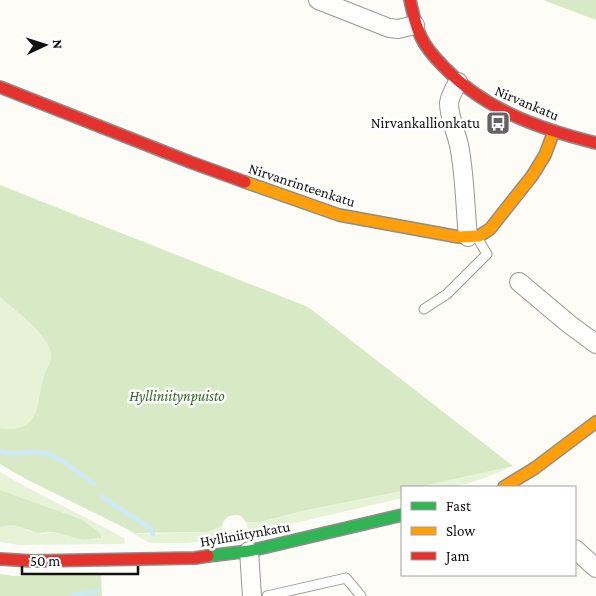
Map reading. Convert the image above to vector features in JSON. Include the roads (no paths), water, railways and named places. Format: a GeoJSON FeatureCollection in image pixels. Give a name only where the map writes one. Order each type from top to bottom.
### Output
{"type":"FeatureCollection","features":[{"type":"Feature","properties":{"kind":"street"},"geometry":{"type":"LineString","coordinates":[[318,0],[389,28],[398,29],[415,25]]}},
{"type":"Feature","properties":{"kind":"street","name":"Nirvankatu"},"geometry":{"type":"LineString","coordinates":[[410,0],[415,25],[426,47],[458,82],[484,102],[501,111],[554,131],[596,143]]}},
{"type":"Feature","properties":{"kind":"street"},"geometry":{"type":"LineString","coordinates":[[458,82],[449,108],[459,145],[472,237],[487,231],[523,190],[549,148],[554,131]]}},
{"type":"Feature","properties":{"kind":"street","name":"Nirvanrinteenkatu"},"geometry":{"type":"LineString","coordinates":[[0,87],[190,162],[339,215],[472,237]]}},
{"type":"Feature","properties":{"kind":"street"},"geometry":{"type":"LineString","coordinates":[[519,282],[596,344]]}},
{"type":"Feature","properties":{"kind":"street"},"geometry":{"type":"LineString","coordinates":[[509,486],[596,422]]}},
{"type":"Feature","properties":{"kind":"street","name":"Hylliniitynkatu"},"geometry":{"type":"LineString","coordinates":[[0,559],[33,561],[183,558],[249,551],[401,516]]}},
{"type":"Feature","properties":{"kind":"street"},"geometry":{"type":"LineString","coordinates":[[576,550],[596,568]]}},
{"type":"Feature","properties":{"kind":"street"},"geometry":{"type":"LineString","coordinates":[[249,551],[252,596]]}},
{"type":"Feature","properties":{"kind":"lane"},"geometry":{"type":"LineString","coordinates":[[424,309],[447,294],[487,254],[472,237]]}},
{"type":"Feature","properties":{"kind":"lane"},"geometry":{"type":"LineString","coordinates":[[266,596],[346,578],[360,596]]}},
{"type":"Feature","properties":{"kind":"waterway"},"geometry":{"type":"LineString","coordinates":[[0,451],[6,453],[37,452],[50,455],[63,461],[94,484]]}},
{"type":"Feature","properties":{"kind":"waterway"},"geometry":{"type":"LineString","coordinates":[[102,496],[150,528],[153,534]]}},
{"type":"Feature","properties":{"kind":"waterway"},"geometry":{"type":"LineString","coordinates":[[70,596],[98,591]]}},
{"type":"Feature","properties":{"kind":"place","name":"Nirvankallionkatu"},"geometry":{"type":"Point","coordinates":[498,123]}},
{"type":"Feature","properties":{"kind":"park label","name":"Hylliniitynpuisto"},"geometry":{"type":"Point","coordinates":[177,396]}}]}
